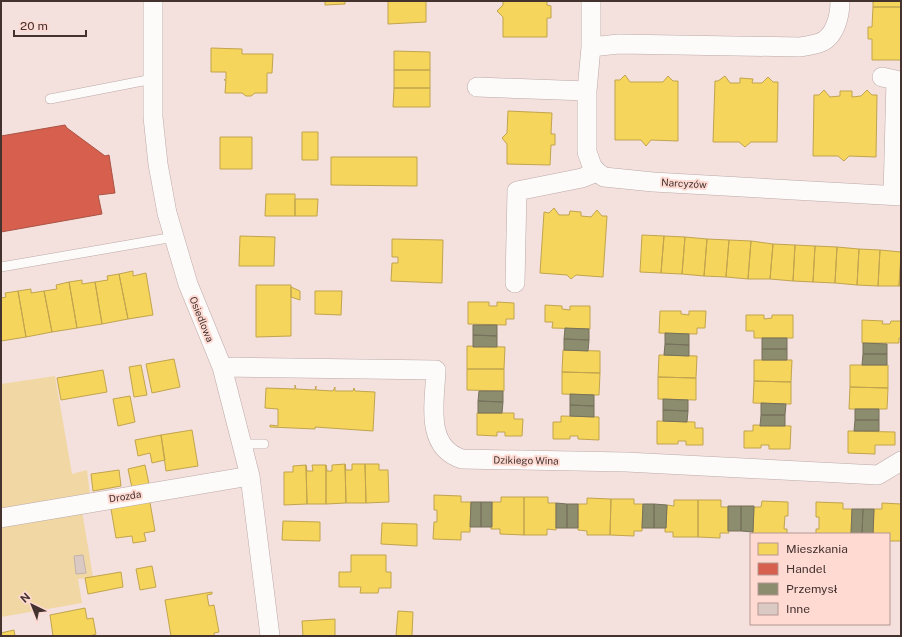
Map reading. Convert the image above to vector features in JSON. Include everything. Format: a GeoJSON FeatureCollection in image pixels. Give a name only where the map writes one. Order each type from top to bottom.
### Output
{"type":"FeatureCollection","features":[{"type":"Feature","properties":{"kind":"street","name":"Osiedlowa"},"geometry":{"type":"LineString","coordinates":[[153,1],[153,117],[158,164],[167,213],[188,284],[222,367],[250,476],[270,636]]}},
{"type":"Feature","properties":{"kind":"street"},"geometry":{"type":"LineString","coordinates":[[515,283],[517,191],[582,178],[597,172],[588,159],[587,152],[587,91],[591,47],[591,1]]}},
{"type":"Feature","properties":{"kind":"street"},"geometry":{"type":"LineString","coordinates":[[591,47],[619,44],[800,47],[821,43],[834,29],[840,14],[840,1]]}},
{"type":"Feature","properties":{"kind":"street"},"geometry":{"type":"LineString","coordinates":[[882,77],[896,80],[897,195]]}},
{"type":"Feature","properties":{"kind":"street"},"geometry":{"type":"LineString","coordinates":[[477,87],[587,91]]}},
{"type":"Feature","properties":{"kind":"street","name":"Narcyzów"},"geometry":{"type":"LineString","coordinates":[[597,172],[604,177],[653,182],[897,195]]}},
{"type":"Feature","properties":{"kind":"street","name":"Dzikiego Wina"},"geometry":{"type":"LineString","coordinates":[[222,367],[436,370],[434,424],[437,438],[452,456],[462,459],[626,462],[878,475],[901,461]]}},
{"type":"Feature","properties":{"kind":"street","name":"Drozda"},"geometry":{"type":"LineString","coordinates":[[1,518],[250,476]]}},
{"type":"Feature","properties":{"kind":"lane"},"geometry":{"type":"LineString","coordinates":[[50,99],[153,79]]}},
{"type":"Feature","properties":{"kind":"lane"},"geometry":{"type":"LineString","coordinates":[[1,267],[174,238]]}},
{"type":"Feature","properties":{"kind":"lane"},"geometry":{"type":"LineString","coordinates":[[242,444],[264,444]]}},
{"type":"Feature","properties":{"kind":"shaded area"},"geometry":{"type":"Polygon","coordinates":[[[55,376],[72,474],[87,470],[90,495],[1,510],[1,384],[55,376]]]}},
{"type":"Feature","properties":{"kind":"shaded area"},"geometry":{"type":"Polygon","coordinates":[[[82,511],[93,577],[78,579],[82,603],[1,617],[1,525],[82,511]]]}},
{"type":"Feature","properties":{"kind":"building: Mieszkania"},"geometry":{"type":"Polygon","coordinates":[[[325,1],[345,1],[345,4],[325,5],[325,1]]]}},
{"type":"Feature","properties":{"kind":"building: Mieszkania"},"geometry":{"type":"Polygon","coordinates":[[[388,1],[426,1],[426,22],[388,24],[388,1]]]}},
{"type":"Feature","properties":{"kind":"building: Mieszkania"},"geometry":{"type":"Polygon","coordinates":[[[503,1],[547,1],[547,5],[551,6],[551,18],[547,18],[547,37],[503,37],[503,17],[497,11],[503,5],[503,1]]]}},
{"type":"Feature","properties":{"kind":"building: Mieszkania"},"geometry":{"type":"Polygon","coordinates":[[[873,1],[901,1],[901,7],[873,7],[873,1]]]}},
{"type":"Feature","properties":{"kind":"building: Mieszkania"},"geometry":{"type":"Polygon","coordinates":[[[873,7],[901,7],[901,60],[872,60],[872,39],[868,39],[868,27],[872,27],[873,7]]]}},
{"type":"Feature","properties":{"kind":"building: Mieszkania"},"geometry":{"type":"Polygon","coordinates":[[[211,48],[242,49],[242,54],[273,54],[272,73],[267,73],[267,93],[255,93],[251,96],[246,96],[242,93],[225,93],[226,80],[224,80],[226,79],[226,72],[211,72],[211,48]]]}},
{"type":"Feature","properties":{"kind":"building: Mieszkania"},"geometry":{"type":"Polygon","coordinates":[[[394,51],[430,52],[430,70],[394,70],[394,51]]]}},
{"type":"Feature","properties":{"kind":"building: Mieszkania"},"geometry":{"type":"Polygon","coordinates":[[[394,70],[430,70],[430,88],[394,88],[394,70]]]}},
{"type":"Feature","properties":{"kind":"building: Mieszkania"},"geometry":{"type":"Polygon","coordinates":[[[625,75],[630,82],[663,82],[668,76],[673,81],[678,81],[678,141],[651,140],[646,146],[641,140],[615,140],[615,80],[620,80],[625,75]]]}},
{"type":"Feature","properties":{"kind":"building: Mieszkania"},"geometry":{"type":"Polygon","coordinates":[[[725,76],[730,83],[740,83],[740,78],[753,79],[752,83],[762,83],[768,77],[773,82],[778,82],[777,142],[751,142],[745,147],[739,142],[713,142],[715,81],[718,81],[725,76]]]}},
{"type":"Feature","properties":{"kind":"building: Mieszkania"},"geometry":{"type":"Polygon","coordinates":[[[394,88],[430,88],[430,107],[393,107],[394,88]]]}},
{"type":"Feature","properties":{"kind":"building: Mieszkania"},"geometry":{"type":"Polygon","coordinates":[[[824,90],[830,97],[840,96],[840,91],[852,91],[852,97],[861,96],[867,90],[872,95],[877,95],[876,157],[849,156],[844,161],[838,156],[813,156],[814,95],[819,95],[824,90]]]}},
{"type":"Feature","properties":{"kind":"building: Mieszkania"},"geometry":{"type":"Polygon","coordinates":[[[508,111],[552,113],[551,134],[555,134],[555,145],[551,145],[550,165],[507,164],[507,144],[502,138],[507,133],[508,111]]]}},
{"type":"Feature","properties":{"kind":"building: Mieszkania"},"geometry":{"type":"Polygon","coordinates":[[[302,132],[318,132],[318,160],[302,160],[302,132]]]}},
{"type":"Feature","properties":{"kind":"building: Mieszkania"},"geometry":{"type":"Polygon","coordinates":[[[220,137],[252,137],[252,169],[220,169],[220,137]]]}},
{"type":"Feature","properties":{"kind":"building: Mieszkania"},"geometry":{"type":"Polygon","coordinates":[[[331,157],[417,157],[417,186],[331,185],[331,157]]]}},
{"type":"Feature","properties":{"kind":"building: Mieszkania"},"geometry":{"type":"Polygon","coordinates":[[[266,194],[295,194],[295,216],[265,216],[266,194]]]}},
{"type":"Feature","properties":{"kind":"building: Mieszkania"},"geometry":{"type":"Polygon","coordinates":[[[295,199],[318,199],[317,216],[295,216],[295,199]]]}},
{"type":"Feature","properties":{"kind":"building: Mieszkania"},"geometry":{"type":"Polygon","coordinates":[[[554,208],[559,215],[569,215],[570,211],[581,212],[581,216],[591,217],[597,210],[602,216],[607,216],[603,277],[576,275],[571,279],[567,275],[540,273],[544,212],[549,213],[554,208]]]}},
{"type":"Feature","properties":{"kind":"building: Mieszkania"},"geometry":{"type":"Polygon","coordinates":[[[642,235],[664,236],[661,273],[640,272],[642,235]]]}},
{"type":"Feature","properties":{"kind":"building: Mieszkania"},"geometry":{"type":"Polygon","coordinates":[[[240,236],[275,237],[274,266],[239,266],[240,236]]]}},
{"type":"Feature","properties":{"kind":"building: Mieszkania"},"geometry":{"type":"Polygon","coordinates":[[[664,236],[685,237],[682,274],[661,273],[664,236]]]}},
{"type":"Feature","properties":{"kind":"building: Mieszkania"},"geometry":{"type":"Polygon","coordinates":[[[685,237],[707,239],[704,276],[682,274],[685,237]]]}},
{"type":"Feature","properties":{"kind":"building: Mieszkania"},"geometry":{"type":"Polygon","coordinates":[[[392,239],[443,240],[442,283],[391,281],[392,263],[398,263],[398,257],[392,257],[392,239]]]}},
{"type":"Feature","properties":{"kind":"building: Mieszkania"},"geometry":{"type":"Polygon","coordinates":[[[707,239],[729,240],[726,277],[704,276],[707,239]]]}},
{"type":"Feature","properties":{"kind":"building: Mieszkania"},"geometry":{"type":"Polygon","coordinates":[[[729,240],[751,241],[748,279],[726,277],[729,240]]]}},
{"type":"Feature","properties":{"kind":"building: Mieszkania"},"geometry":{"type":"Polygon","coordinates":[[[751,241],[773,244],[770,279],[748,279],[751,241]]]}},
{"type":"Feature","properties":{"kind":"building: Mieszkania"},"geometry":{"type":"Polygon","coordinates":[[[773,244],[795,245],[793,281],[770,279],[773,244]]]}},
{"type":"Feature","properties":{"kind":"building: Mieszkania"},"geometry":{"type":"Polygon","coordinates":[[[795,245],[815,246],[813,282],[793,281],[795,245]]]}},
{"type":"Feature","properties":{"kind":"building: Mieszkania"},"geometry":{"type":"Polygon","coordinates":[[[815,246],[837,247],[835,283],[813,282],[815,246]]]}},
{"type":"Feature","properties":{"kind":"building: Mieszkania"},"geometry":{"type":"Polygon","coordinates":[[[837,247],[859,249],[857,285],[835,283],[837,247]]]}},
{"type":"Feature","properties":{"kind":"building: Mieszkania"},"geometry":{"type":"Polygon","coordinates":[[[859,249],[880,250],[878,286],[857,285],[859,249]]]}},
{"type":"Feature","properties":{"kind":"building: Mieszkania"},"geometry":{"type":"Polygon","coordinates":[[[880,250],[901,252],[899,286],[878,286],[880,250]]]}},
{"type":"Feature","properties":{"kind":"building: Mieszkania"},"geometry":{"type":"Polygon","coordinates":[[[901,261],[901,286],[899,286],[901,261]]]}},
{"type":"Feature","properties":{"kind":"building: Mieszkania"},"geometry":{"type":"Polygon","coordinates":[[[133,271],[133,276],[146,273],[153,315],[128,319],[119,274],[133,271]]]}},
{"type":"Feature","properties":{"kind":"building: Mieszkania"},"geometry":{"type":"Polygon","coordinates":[[[119,274],[128,319],[102,324],[95,282],[108,280],[107,276],[119,274]]]}},
{"type":"Feature","properties":{"kind":"building: Mieszkania"},"geometry":{"type":"Polygon","coordinates":[[[82,280],[82,284],[95,282],[102,324],[77,328],[69,282],[82,280]]]}},
{"type":"Feature","properties":{"kind":"building: Mieszkania"},"geometry":{"type":"Polygon","coordinates":[[[69,282],[77,328],[52,332],[44,291],[57,289],[56,285],[69,282]]]}},
{"type":"Feature","properties":{"kind":"building: Mieszkania"},"geometry":{"type":"Polygon","coordinates":[[[256,285],[291,285],[291,336],[256,337],[256,285]]]}},
{"type":"Feature","properties":{"kind":"building: Mieszkania"},"geometry":{"type":"Polygon","coordinates":[[[291,287],[300,291],[300,300],[291,297],[291,287]]]}},
{"type":"Feature","properties":{"kind":"building: Mieszkania"},"geometry":{"type":"Polygon","coordinates":[[[31,289],[31,293],[44,291],[52,332],[26,337],[18,291],[31,289]]]}},
{"type":"Feature","properties":{"kind":"building: Mieszkania"},"geometry":{"type":"Polygon","coordinates":[[[18,291],[26,337],[1,341],[1,298],[6,297],[5,293],[18,291]]]}},
{"type":"Feature","properties":{"kind":"building: Mieszkania"},"geometry":{"type":"Polygon","coordinates":[[[315,291],[342,291],[341,315],[315,314],[315,291]]]}},
{"type":"Feature","properties":{"kind":"building: Mieszkania"},"geometry":{"type":"Polygon","coordinates":[[[468,302],[489,302],[489,306],[497,306],[497,302],[514,303],[514,319],[506,319],[506,325],[468,324],[468,302]]]}},
{"type":"Feature","properties":{"kind":"building: Mieszkania"},"geometry":{"type":"Polygon","coordinates":[[[545,305],[562,306],[562,309],[570,310],[570,306],[590,306],[590,329],[552,328],[553,322],[545,322],[545,305]]]}},
{"type":"Feature","properties":{"kind":"building: Mieszkania"},"geometry":{"type":"Polygon","coordinates":[[[660,311],[681,311],[681,314],[689,315],[689,311],[706,311],[705,328],[697,328],[697,334],[659,333],[660,311]]]}},
{"type":"Feature","properties":{"kind":"building: Mieszkania"},"geometry":{"type":"Polygon","coordinates":[[[746,315],[764,315],[764,319],[772,318],[772,315],[793,315],[793,338],[754,338],[754,331],[746,331],[746,315]]]}},
{"type":"Feature","properties":{"kind":"building: Mieszkania"},"geometry":{"type":"Polygon","coordinates":[[[862,320],[883,321],[882,324],[890,324],[891,321],[901,321],[901,338],[899,338],[899,343],[862,343],[862,320]]]}},
{"type":"Feature","properties":{"kind":"building: Mieszkania"},"geometry":{"type":"Polygon","coordinates":[[[467,346],[505,347],[504,369],[467,369],[467,346]]]}},
{"type":"Feature","properties":{"kind":"building: Mieszkania"},"geometry":{"type":"Polygon","coordinates":[[[563,350],[600,351],[600,373],[562,372],[563,350]]]}},
{"type":"Feature","properties":{"kind":"building: Mieszkania"},"geometry":{"type":"Polygon","coordinates":[[[659,355],[697,356],[696,378],[658,377],[659,355]]]}},
{"type":"Feature","properties":{"kind":"building: Mieszkania"},"geometry":{"type":"Polygon","coordinates":[[[174,359],[180,387],[152,393],[146,364],[174,359]]]}},
{"type":"Feature","properties":{"kind":"building: Mieszkania"},"geometry":{"type":"Polygon","coordinates":[[[754,360],[792,360],[791,382],[754,381],[754,360]]]}},
{"type":"Feature","properties":{"kind":"building: Mieszkania"},"geometry":{"type":"Polygon","coordinates":[[[141,365],[147,395],[134,397],[129,367],[141,365]]]}},
{"type":"Feature","properties":{"kind":"building: Mieszkania"},"geometry":{"type":"Polygon","coordinates":[[[850,365],[888,365],[888,388],[850,387],[850,365]]]}},
{"type":"Feature","properties":{"kind":"building: Mieszkania"},"geometry":{"type":"Polygon","coordinates":[[[467,369],[504,369],[504,391],[467,390],[467,369]]]}},
{"type":"Feature","properties":{"kind":"building: Mieszkania"},"geometry":{"type":"Polygon","coordinates":[[[103,370],[107,392],[61,400],[57,378],[103,370]]]}},
{"type":"Feature","properties":{"kind":"building: Mieszkania"},"geometry":{"type":"Polygon","coordinates":[[[562,372],[600,373],[599,395],[562,394],[562,372]]]}},
{"type":"Feature","properties":{"kind":"building: Mieszkania"},"geometry":{"type":"Polygon","coordinates":[[[658,377],[696,378],[696,400],[658,399],[658,377]]]}},
{"type":"Feature","properties":{"kind":"building: Mieszkania"},"geometry":{"type":"Polygon","coordinates":[[[754,381],[791,382],[791,404],[753,403],[754,381]]]}},
{"type":"Feature","properties":{"kind":"building: Mieszkania"},"geometry":{"type":"Polygon","coordinates":[[[295,385],[296,389],[315,390],[316,386],[316,390],[333,391],[335,387],[335,391],[353,391],[354,388],[355,391],[375,392],[373,431],[315,427],[315,429],[270,427],[270,425],[278,426],[278,409],[265,408],[266,388],[295,389],[295,385]]]}},
{"type":"Feature","properties":{"kind":"building: Mieszkania"},"geometry":{"type":"Polygon","coordinates":[[[850,387],[888,388],[887,409],[849,409],[850,387]]]}},
{"type":"Feature","properties":{"kind":"building: Mieszkania"},"geometry":{"type":"Polygon","coordinates":[[[130,396],[135,422],[118,426],[113,399],[130,396]]]}},
{"type":"Feature","properties":{"kind":"building: Mieszkania"},"geometry":{"type":"Polygon","coordinates":[[[477,413],[514,413],[514,419],[523,419],[522,436],[505,436],[505,432],[497,432],[497,436],[477,435],[477,413]]]}},
{"type":"Feature","properties":{"kind":"building: Mieszkania"},"geometry":{"type":"Polygon","coordinates":[[[561,416],[599,417],[599,440],[578,439],[578,436],[570,436],[570,439],[553,439],[553,422],[561,422],[561,416]]]}},
{"type":"Feature","properties":{"kind":"building: Mieszkania"},"geometry":{"type":"Polygon","coordinates":[[[657,421],[695,422],[695,428],[703,428],[703,445],[686,445],[686,441],[678,441],[678,444],[657,444],[657,421]]]}},
{"type":"Feature","properties":{"kind":"building: Mieszkania"},"geometry":{"type":"Polygon","coordinates":[[[753,425],[791,426],[790,449],[769,449],[769,445],[761,445],[761,448],[744,448],[744,431],[753,431],[753,425]]]}},
{"type":"Feature","properties":{"kind":"building: Mieszkania"},"geometry":{"type":"Polygon","coordinates":[[[192,430],[198,466],[166,471],[161,435],[192,430]]]}},
{"type":"Feature","properties":{"kind":"building: Mieszkania"},"geometry":{"type":"Polygon","coordinates":[[[848,431],[895,432],[895,445],[875,445],[875,454],[848,453],[848,431]]]}},
{"type":"Feature","properties":{"kind":"building: Mieszkania"},"geometry":{"type":"Polygon","coordinates":[[[161,435],[165,460],[152,463],[150,453],[138,456],[135,440],[161,435]]]}},
{"type":"Feature","properties":{"kind":"building: Mieszkania"},"geometry":{"type":"Polygon","coordinates":[[[345,464],[346,470],[352,470],[352,464],[365,464],[366,503],[346,503],[345,464]]]}},
{"type":"Feature","properties":{"kind":"building: Mieszkania"},"geometry":{"type":"Polygon","coordinates":[[[345,464],[346,503],[326,504],[326,465],[327,471],[332,471],[332,465],[345,464]]]}},
{"type":"Feature","properties":{"kind":"building: Mieszkania"},"geometry":{"type":"Polygon","coordinates":[[[365,464],[379,464],[379,470],[388,470],[389,502],[366,503],[365,464]]]}},
{"type":"Feature","properties":{"kind":"building: Mieszkania"},"geometry":{"type":"Polygon","coordinates":[[[145,465],[149,484],[132,488],[128,469],[145,465]]]}},
{"type":"Feature","properties":{"kind":"building: Mieszkania"},"geometry":{"type":"Polygon","coordinates":[[[306,465],[307,504],[284,505],[284,472],[293,472],[293,466],[306,465]]]}},
{"type":"Feature","properties":{"kind":"building: Mieszkania"},"geometry":{"type":"Polygon","coordinates":[[[306,465],[307,471],[313,471],[312,465],[326,465],[326,504],[307,504],[306,465]]]}},
{"type":"Feature","properties":{"kind":"building: Mieszkania"},"geometry":{"type":"Polygon","coordinates":[[[119,470],[121,486],[93,491],[91,474],[119,470]]]}},
{"type":"Feature","properties":{"kind":"building: Mieszkania"},"geometry":{"type":"Polygon","coordinates":[[[434,495],[461,496],[461,502],[471,502],[470,532],[461,532],[461,540],[433,539],[434,522],[437,522],[437,510],[434,510],[434,495]]]}},
{"type":"Feature","properties":{"kind":"building: Mieszkania"},"geometry":{"type":"Polygon","coordinates":[[[149,497],[155,531],[144,533],[146,541],[133,543],[132,536],[116,538],[110,503],[149,497]]]}},
{"type":"Feature","properties":{"kind":"building: Mieszkania"},"geometry":{"type":"Polygon","coordinates":[[[501,497],[524,497],[524,535],[500,534],[500,529],[491,529],[492,502],[501,502],[501,497]]]}},
{"type":"Feature","properties":{"kind":"building: Mieszkania"},"geometry":{"type":"Polygon","coordinates":[[[524,497],[548,497],[548,503],[556,503],[556,530],[547,529],[547,535],[524,535],[524,497]]]}},
{"type":"Feature","properties":{"kind":"building: Mieszkania"},"geometry":{"type":"Polygon","coordinates":[[[587,498],[611,499],[610,535],[587,535],[587,531],[578,530],[578,504],[587,504],[587,498]]]}},
{"type":"Feature","properties":{"kind":"building: Mieszkania"},"geometry":{"type":"Polygon","coordinates":[[[611,499],[634,499],[634,504],[643,504],[642,531],[634,531],[634,536],[610,535],[611,499]]]}},
{"type":"Feature","properties":{"kind":"building: Mieszkania"},"geometry":{"type":"Polygon","coordinates":[[[674,500],[698,500],[698,537],[673,537],[673,532],[665,532],[667,505],[674,506],[674,500]]]}},
{"type":"Feature","properties":{"kind":"building: Mieszkania"},"geometry":{"type":"Polygon","coordinates":[[[698,500],[721,500],[721,507],[728,507],[729,533],[720,533],[720,538],[698,537],[698,500]]]}},
{"type":"Feature","properties":{"kind":"building: Mieszkania"},"geometry":{"type":"Polygon","coordinates":[[[762,501],[788,502],[788,516],[785,516],[784,529],[787,529],[787,533],[752,533],[754,507],[761,507],[762,501]]]}},
{"type":"Feature","properties":{"kind":"building: Mieszkania"},"geometry":{"type":"Polygon","coordinates":[[[816,502],[843,503],[843,509],[852,509],[851,533],[816,533],[816,529],[819,529],[819,517],[816,517],[816,502]]]}},
{"type":"Feature","properties":{"kind":"building: Mieszkania"},"geometry":{"type":"Polygon","coordinates":[[[882,503],[901,504],[901,541],[890,541],[890,533],[873,533],[874,509],[882,509],[882,503]]]}},
{"type":"Feature","properties":{"kind":"building: Mieszkania"},"geometry":{"type":"Polygon","coordinates":[[[283,521],[320,522],[320,541],[282,540],[283,521]]]}},
{"type":"Feature","properties":{"kind":"building: Mieszkania"},"geometry":{"type":"Polygon","coordinates":[[[382,523],[417,524],[417,546],[381,544],[382,523]]]}},
{"type":"Feature","properties":{"kind":"building: Mieszkania"},"geometry":{"type":"Polygon","coordinates":[[[351,555],[386,555],[386,572],[391,572],[391,588],[379,588],[378,593],[360,593],[361,587],[339,587],[339,572],[351,572],[351,555]]]}},
{"type":"Feature","properties":{"kind":"building: Mieszkania"},"geometry":{"type":"Polygon","coordinates":[[[152,566],[156,587],[140,590],[136,569],[152,566]]]}},
{"type":"Feature","properties":{"kind":"building: Mieszkania"},"geometry":{"type":"Polygon","coordinates":[[[121,572],[123,587],[88,594],[85,578],[121,572]]]}},
{"type":"Feature","properties":{"kind":"building: Mieszkania"},"geometry":{"type":"Polygon","coordinates":[[[212,592],[212,594],[207,595],[209,606],[214,605],[219,632],[214,633],[214,636],[171,636],[165,600],[212,592]]]}},
{"type":"Feature","properties":{"kind":"building: Mieszkania"},"geometry":{"type":"Polygon","coordinates":[[[85,608],[87,619],[93,618],[96,634],[90,636],[53,636],[50,615],[85,608]]]}},
{"type":"Feature","properties":{"kind":"building: Mieszkania"},"geometry":{"type":"Polygon","coordinates":[[[398,611],[413,612],[412,636],[396,636],[398,611]]]}},
{"type":"Feature","properties":{"kind":"building: Mieszkania"},"geometry":{"type":"Polygon","coordinates":[[[335,619],[335,636],[303,636],[302,621],[335,619]]]}},
{"type":"Feature","properties":{"kind":"building: Mieszkania"},"geometry":{"type":"Polygon","coordinates":[[[14,630],[15,636],[1,636],[1,633],[14,630]]]}},
{"type":"Feature","properties":{"kind":"building: Handel"},"geometry":{"type":"Polygon","coordinates":[[[65,125],[105,156],[109,155],[115,193],[98,195],[102,214],[1,232],[1,136],[65,125]]]}},
{"type":"Feature","properties":{"kind":"building: Przemysł"},"geometry":{"type":"Polygon","coordinates":[[[473,325],[497,325],[497,336],[473,335],[473,325]]]}},
{"type":"Feature","properties":{"kind":"building: Przemysł"},"geometry":{"type":"Polygon","coordinates":[[[565,328],[589,329],[589,340],[564,339],[565,328]]]}},
{"type":"Feature","properties":{"kind":"building: Przemysł"},"geometry":{"type":"Polygon","coordinates":[[[665,333],[689,334],[689,345],[665,344],[665,333]]]}},
{"type":"Feature","properties":{"kind":"building: Przemysł"},"geometry":{"type":"Polygon","coordinates":[[[473,335],[497,336],[497,347],[473,347],[473,335]]]}},
{"type":"Feature","properties":{"kind":"building: Przemysł"},"geometry":{"type":"Polygon","coordinates":[[[762,338],[787,338],[787,349],[762,349],[762,338]]]}},
{"type":"Feature","properties":{"kind":"building: Przemysł"},"geometry":{"type":"Polygon","coordinates":[[[564,339],[589,340],[588,351],[564,350],[564,339]]]}},
{"type":"Feature","properties":{"kind":"building: Przemysł"},"geometry":{"type":"Polygon","coordinates":[[[863,343],[887,344],[887,354],[863,354],[863,343]]]}},
{"type":"Feature","properties":{"kind":"building: Przemysł"},"geometry":{"type":"Polygon","coordinates":[[[665,344],[689,345],[689,356],[664,355],[665,344]]]}},
{"type":"Feature","properties":{"kind":"building: Przemysł"},"geometry":{"type":"Polygon","coordinates":[[[762,349],[787,349],[787,360],[762,360],[762,349]]]}},
{"type":"Feature","properties":{"kind":"building: Przemysł"},"geometry":{"type":"Polygon","coordinates":[[[863,354],[887,354],[887,365],[862,365],[863,354]]]}},
{"type":"Feature","properties":{"kind":"building: Przemysł"},"geometry":{"type":"Polygon","coordinates":[[[479,391],[503,391],[503,402],[478,401],[479,391]]]}},
{"type":"Feature","properties":{"kind":"building: Przemysł"},"geometry":{"type":"Polygon","coordinates":[[[570,394],[594,395],[594,406],[570,405],[570,394]]]}},
{"type":"Feature","properties":{"kind":"building: Przemysł"},"geometry":{"type":"Polygon","coordinates":[[[663,399],[688,400],[688,411],[663,410],[663,399]]]}},
{"type":"Feature","properties":{"kind":"building: Przemysł"},"geometry":{"type":"Polygon","coordinates":[[[478,401],[503,402],[502,413],[478,413],[478,401]]]}},
{"type":"Feature","properties":{"kind":"building: Przemysł"},"geometry":{"type":"Polygon","coordinates":[[[761,403],[786,404],[785,415],[761,415],[761,403]]]}},
{"type":"Feature","properties":{"kind":"building: Przemysł"},"geometry":{"type":"Polygon","coordinates":[[[570,405],[594,406],[594,417],[570,416],[570,405]]]}},
{"type":"Feature","properties":{"kind":"building: Przemysł"},"geometry":{"type":"Polygon","coordinates":[[[855,409],[879,409],[879,420],[855,420],[855,409]]]}},
{"type":"Feature","properties":{"kind":"building: Przemysł"},"geometry":{"type":"Polygon","coordinates":[[[663,410],[688,411],[687,422],[663,421],[663,410]]]}},
{"type":"Feature","properties":{"kind":"building: Przemysł"},"geometry":{"type":"Polygon","coordinates":[[[761,415],[785,415],[785,426],[760,426],[761,415]]]}},
{"type":"Feature","properties":{"kind":"building: Przemysł"},"geometry":{"type":"Polygon","coordinates":[[[855,420],[879,420],[879,431],[854,431],[855,420]]]}},
{"type":"Feature","properties":{"kind":"building: Przemysł"},"geometry":{"type":"Polygon","coordinates":[[[471,502],[481,502],[481,527],[470,527],[471,502]]]}},
{"type":"Feature","properties":{"kind":"building: Przemysł"},"geometry":{"type":"Polygon","coordinates":[[[481,502],[492,502],[492,527],[481,527],[481,502]]]}},
{"type":"Feature","properties":{"kind":"building: Przemysł"},"geometry":{"type":"Polygon","coordinates":[[[556,503],[567,504],[567,528],[556,528],[556,503]]]}},
{"type":"Feature","properties":{"kind":"building: Przemysł"},"geometry":{"type":"Polygon","coordinates":[[[567,504],[578,504],[578,528],[567,528],[567,504]]]}},
{"type":"Feature","properties":{"kind":"building: Przemysł"},"geometry":{"type":"Polygon","coordinates":[[[643,504],[654,504],[654,528],[642,528],[643,504]]]}},
{"type":"Feature","properties":{"kind":"building: Przemysł"},"geometry":{"type":"Polygon","coordinates":[[[654,504],[667,505],[666,528],[654,528],[654,504]]]}},
{"type":"Feature","properties":{"kind":"building: Przemysł"},"geometry":{"type":"Polygon","coordinates":[[[728,506],[741,506],[741,531],[728,531],[728,506]]]}},
{"type":"Feature","properties":{"kind":"building: Przemysł"},"geometry":{"type":"Polygon","coordinates":[[[741,506],[754,506],[753,532],[741,531],[741,506]]]}},
{"type":"Feature","properties":{"kind":"building: Przemysł"},"geometry":{"type":"Polygon","coordinates":[[[852,509],[863,509],[862,533],[851,533],[852,509]]]}},
{"type":"Feature","properties":{"kind":"building: Przemysł"},"geometry":{"type":"Polygon","coordinates":[[[863,509],[874,509],[873,533],[862,533],[863,509]]]}},
{"type":"Feature","properties":{"kind":"building: Inne"},"geometry":{"type":"Polygon","coordinates":[[[83,555],[86,573],[76,574],[74,556],[83,555]]]}}]}
